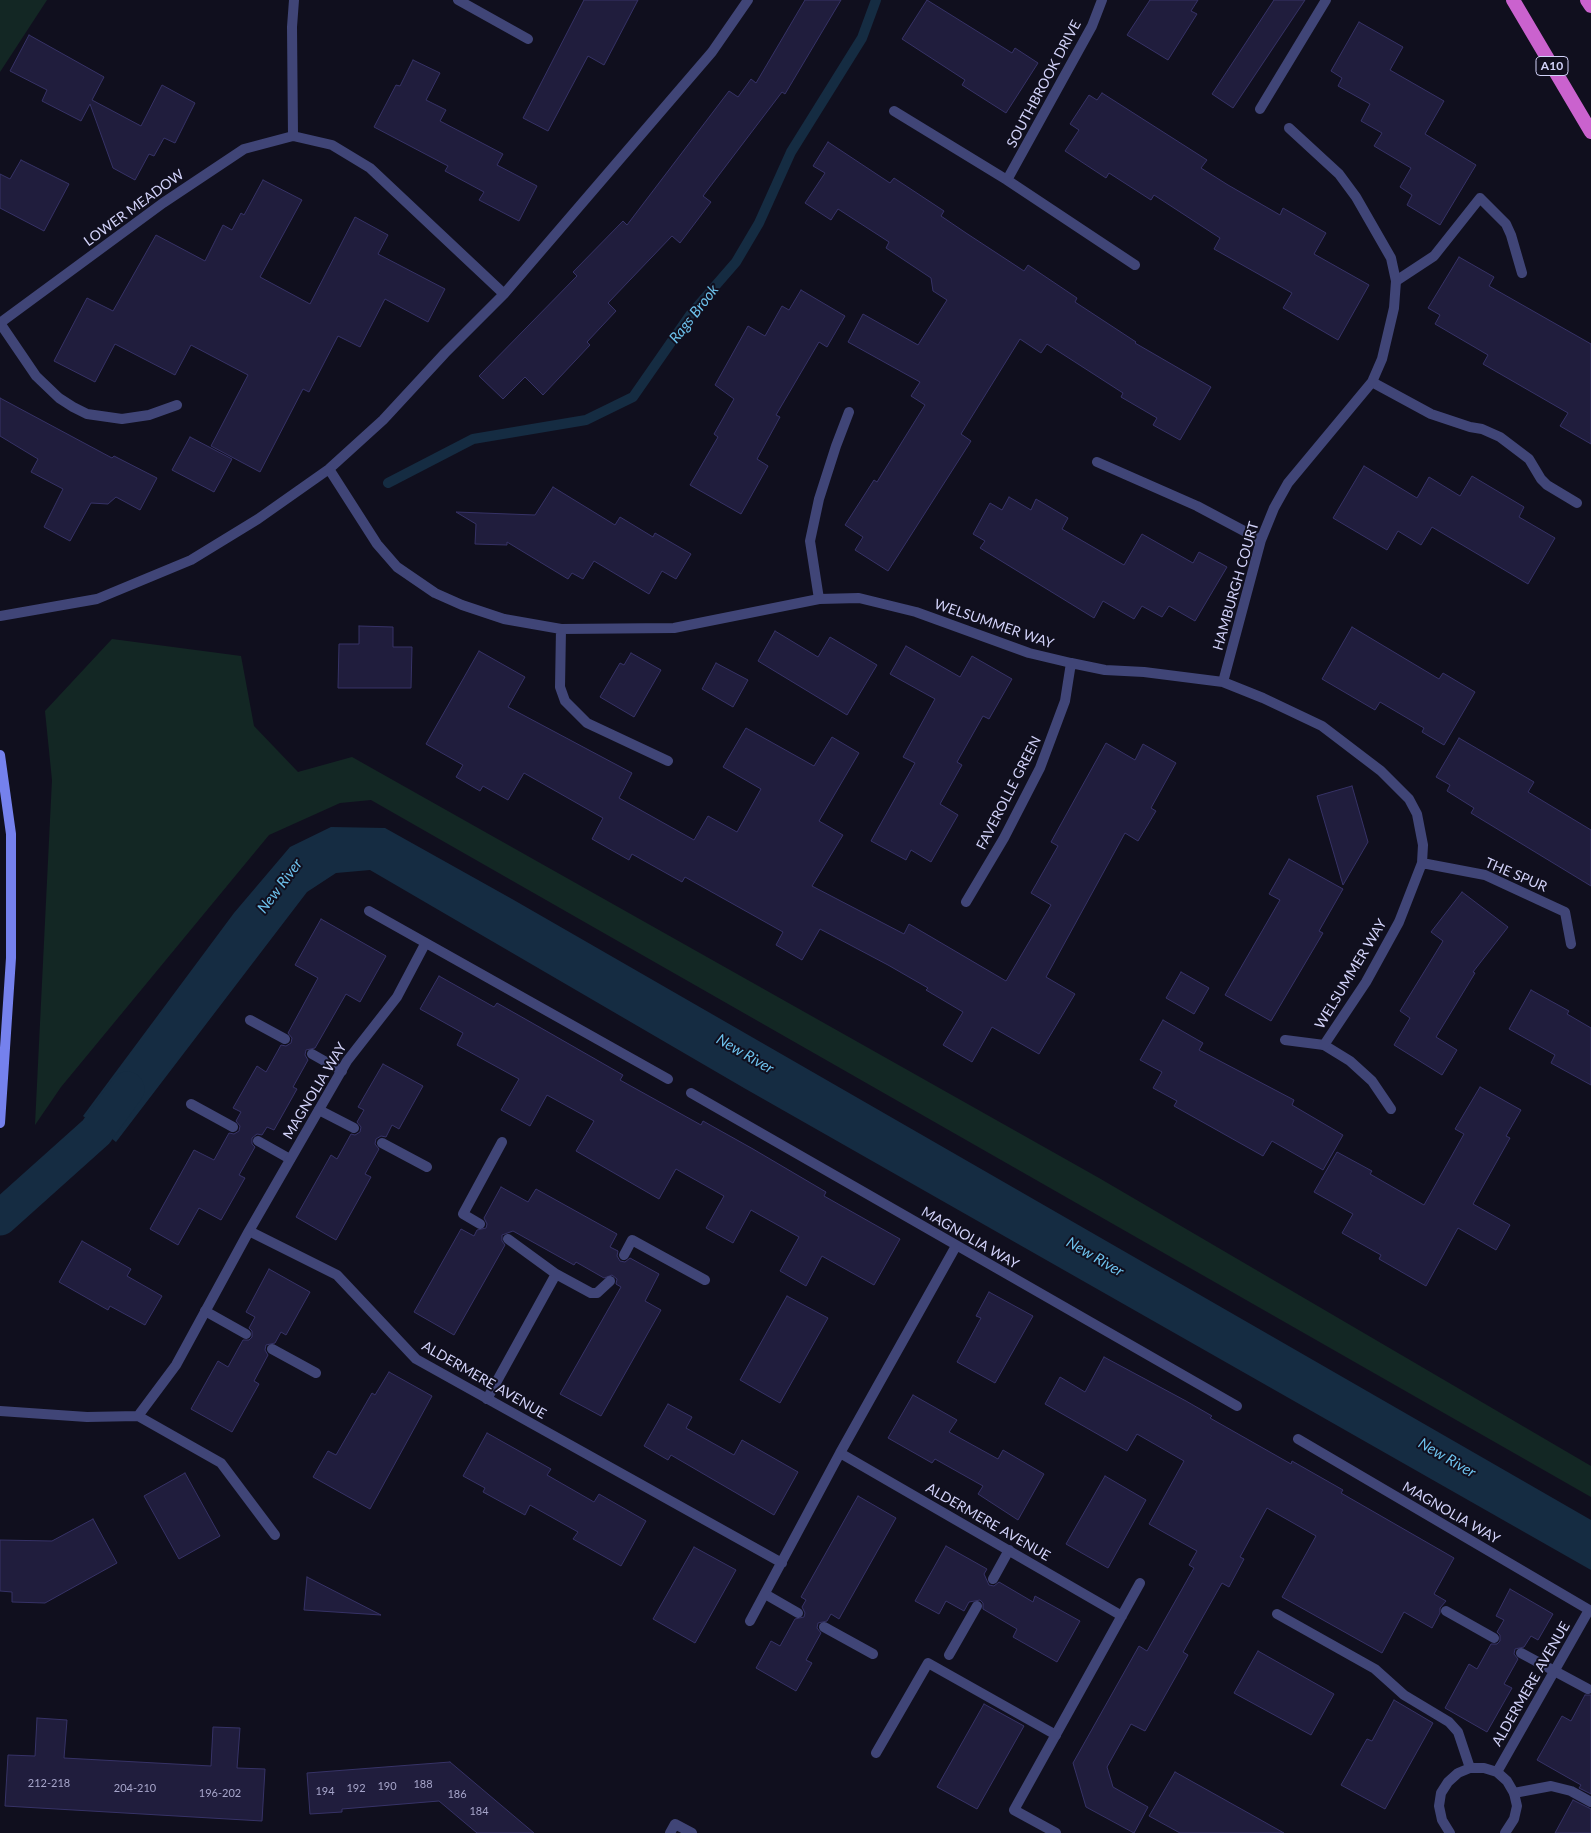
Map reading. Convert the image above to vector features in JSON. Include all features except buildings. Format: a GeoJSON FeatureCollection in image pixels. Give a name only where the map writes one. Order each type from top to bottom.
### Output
{"type":"FeatureCollection","features":[{"type":"Feature","properties":{"kind":"highway","name":"A10"},"geometry":{"type":"LineString","coordinates":[[1513,0],[1591,132]]}},
{"type":"Feature","properties":{"kind":"highway"},"geometry":{"type":"LineString","coordinates":[[1588,0],[1591,6]]}},
{"type":"Feature","properties":{"kind":"main road"},"geometry":{"type":"LineString","coordinates":[[0,755],[11,834],[11,958],[0,1123]]}},
{"type":"Feature","properties":{"kind":"street"},"geometry":{"type":"LineString","coordinates":[[293,136],[292,27],[294,0]]}},
{"type":"Feature","properties":{"kind":"street"},"geometry":{"type":"LineString","coordinates":[[458,0],[528,39]]}},
{"type":"Feature","properties":{"kind":"street"},"geometry":{"type":"LineString","coordinates":[[0,616],[97,599],[191,560],[258,519],[328,469],[383,420],[445,353],[504,294],[712,52],[748,0]]}},
{"type":"Feature","properties":{"kind":"street","name":"SOUTHBROOK DRIVE"},"geometry":{"type":"LineString","coordinates":[[1007,180],[1092,26],[1102,0]]}},
{"type":"Feature","properties":{"kind":"street"},"geometry":{"type":"LineString","coordinates":[[1260,108],[1326,0]]}},
{"type":"Feature","properties":{"kind":"street"},"geometry":{"type":"LineString","coordinates":[[894,111],[1007,180],[1135,265]]}},
{"type":"Feature","properties":{"kind":"street","name":"HAMBURGH COURT"},"geometry":{"type":"LineString","coordinates":[[1223,682],[1261,540],[1274,508],[1288,483],[1372,382],[1389,332],[1396,280],[1391,258],[1356,197],[1339,174],[1289,128]]}},
{"type":"Feature","properties":{"kind":"street","name":"LOWER MEADOW"},"geometry":{"type":"LineString","coordinates":[[177,405],[149,415],[122,419],[87,414],[58,398],[36,376],[0,323],[163,203],[244,149],[293,136],[332,145],[370,168],[504,294]]}},
{"type":"Feature","properties":{"kind":"street"},"geometry":{"type":"LineString","coordinates":[[1396,280],[1434,256],[1480,198],[1506,224],[1511,234],[1522,273]]}},
{"type":"Feature","properties":{"kind":"street"},"geometry":{"type":"LineString","coordinates":[[1372,382],[1431,414],[1482,429],[1500,437],[1529,458],[1541,479],[1547,485],[1577,503]]}},
{"type":"Feature","properties":{"kind":"street"},"geometry":{"type":"LineString","coordinates":[[819,599],[810,542],[819,499],[849,412]]}},
{"type":"Feature","properties":{"kind":"street"},"geometry":{"type":"LineString","coordinates":[[1097,462],[1197,506],[1261,540]]}},
{"type":"Feature","properties":{"kind":"street","name":"WELSUMMER WAY"},"geometry":{"type":"LineString","coordinates":[[328,469],[377,544],[397,567],[410,578],[435,593],[462,606],[504,619],[560,629],[674,628],[819,599],[859,598],[916,612],[1030,653],[1070,664],[1105,670],[1144,672],[1223,682],[1264,698],[1322,726],[1381,770],[1409,799],[1417,814],[1423,845],[1422,863],[1399,922],[1366,982],[1324,1045]]}},
{"type":"Feature","properties":{"kind":"street"},"geometry":{"type":"LineString","coordinates":[[560,629],[560,687],[565,701],[587,723],[668,762]]}},
{"type":"Feature","properties":{"kind":"street","name":"FAVEROLLE GREEN"},"geometry":{"type":"LineString","coordinates":[[966,902],[1004,838],[1040,768],[1065,701],[1070,664]]}},
{"type":"Feature","properties":{"kind":"street","name":"THE SPUR"},"geometry":{"type":"LineString","coordinates":[[1422,863],[1485,875],[1565,912],[1571,944]]}},
{"type":"Feature","properties":{"kind":"street"},"geometry":{"type":"LineString","coordinates":[[369,911],[668,1079]]}},
{"type":"Feature","properties":{"kind":"street","name":"MAGNOLIA WAY"},"geometry":{"type":"LineString","coordinates":[[249,1230],[342,1070],[397,997],[425,944]]}},
{"type":"Feature","properties":{"kind":"street"},"geometry":{"type":"LineString","coordinates":[[250,1020],[285,1039]]}},
{"type":"Feature","properties":{"kind":"street"},"geometry":{"type":"LineString","coordinates":[[1285,1040],[1324,1045],[1350,1061],[1372,1081],[1390,1109]]}},
{"type":"Feature","properties":{"kind":"street"},"geometry":{"type":"LineString","coordinates":[[312,1054],[342,1070]]}},
{"type":"Feature","properties":{"kind":"street","name":"MAGNOLIA WAY"},"geometry":{"type":"LineString","coordinates":[[691,1093],[1237,1406]]}},
{"type":"Feature","properties":{"kind":"street"},"geometry":{"type":"LineString","coordinates":[[191,1104],[233,1127]]}},
{"type":"Feature","properties":{"kind":"street"},"geometry":{"type":"LineString","coordinates":[[319,1110],[354,1128]]}},
{"type":"Feature","properties":{"kind":"street"},"geometry":{"type":"LineString","coordinates":[[258,1142],[290,1159]]}},
{"type":"Feature","properties":{"kind":"street"},"geometry":{"type":"LineString","coordinates":[[480,1224],[463,1214],[502,1142]]}},
{"type":"Feature","properties":{"kind":"street"},"geometry":{"type":"LineString","coordinates":[[382,1143],[427,1167]]}},
{"type":"Feature","properties":{"kind":"street"},"geometry":{"type":"LineString","coordinates":[[138,1416],[176,1365],[249,1230]]}},
{"type":"Feature","properties":{"kind":"street","name":"ALDERMERE AVENUE"},"geometry":{"type":"LineString","coordinates":[[249,1230],[337,1275],[416,1359],[782,1563]]}},
{"type":"Feature","properties":{"kind":"street"},"geometry":{"type":"LineString","coordinates":[[508,1238],[556,1274],[591,1293],[597,1293],[610,1281]]}},
{"type":"Feature","properties":{"kind":"street"},"geometry":{"type":"LineString","coordinates":[[624,1255],[632,1240],[705,1280]]}},
{"type":"Feature","properties":{"kind":"street"},"geometry":{"type":"LineString","coordinates":[[750,1620],[840,1453],[956,1246]]}},
{"type":"Feature","properties":{"kind":"street"},"geometry":{"type":"LineString","coordinates":[[487,1399],[556,1274]]}},
{"type":"Feature","properties":{"kind":"street"},"geometry":{"type":"LineString","coordinates":[[205,1311],[246,1334]]}},
{"type":"Feature","properties":{"kind":"street"},"geometry":{"type":"LineString","coordinates":[[272,1349],[316,1373]]}},
{"type":"Feature","properties":{"kind":"street"},"geometry":{"type":"LineString","coordinates":[[0,1411],[87,1417],[138,1416],[221,1463],[275,1535]]}},
{"type":"Feature","properties":{"kind":"street","name":"MAGNOLIA WAY"},"geometry":{"type":"LineString","coordinates":[[1298,1439],[1590,1610]]}},
{"type":"Feature","properties":{"kind":"street","name":"ALDERMERE AVENUE"},"geometry":{"type":"LineString","coordinates":[[840,1453],[1122,1616]]}},
{"type":"Feature","properties":{"kind":"street"},"geometry":{"type":"LineString","coordinates":[[993,1579],[1009,1550]]}},
{"type":"Feature","properties":{"kind":"street"},"geometry":{"type":"LineString","coordinates":[[1056,1833],[1014,1810],[1140,1583]]}},
{"type":"Feature","properties":{"kind":"street"},"geometry":{"type":"LineString","coordinates":[[765,1594],[798,1613]]}},
{"type":"Feature","properties":{"kind":"street"},"geometry":{"type":"LineString","coordinates":[[949,1655],[977,1606]]}},
{"type":"Feature","properties":{"kind":"street","name":"ALDERMERE AVENUE"},"geometry":{"type":"LineString","coordinates":[[1497,1772],[1590,1610]]}},
{"type":"Feature","properties":{"kind":"street"},"geometry":{"type":"LineString","coordinates":[[1446,1611],[1494,1638]]}},
{"type":"Feature","properties":{"kind":"street"},"geometry":{"type":"LineString","coordinates":[[1277,1614],[1375,1669],[1404,1695],[1449,1722],[1458,1732],[1470,1768]]}},
{"type":"Feature","properties":{"kind":"street"},"geometry":{"type":"LineString","coordinates":[[824,1627],[873,1654]]}},
{"type":"Feature","properties":{"kind":"street"},"geometry":{"type":"LineString","coordinates":[[1521,1653],[1588,1690]]}},
{"type":"Feature","properties":{"kind":"street"},"geometry":{"type":"LineString","coordinates":[[876,1753],[928,1663],[1056,1736]]}},
{"type":"Feature","properties":{"kind":"street"},"geometry":{"type":"LineString","coordinates":[[1450,1833],[1442,1820],[1439,1806],[1441,1793],[1448,1782],[1458,1773],[1470,1768],[1484,1768],[1497,1772],[1507,1781],[1514,1793],[1517,1806],[1514,1819],[1505,1833]]}},
{"type":"Feature","properties":{"kind":"street"},"geometry":{"type":"LineString","coordinates":[[1514,1793],[1551,1786],[1571,1791],[1591,1802]]}},
{"type":"Feature","properties":{"kind":"street"},"geometry":{"type":"LineString","coordinates":[[670,1833],[675,1824],[692,1833]]}},
{"type":"Feature","properties":{"kind":"green space"},"geometry":{"type":"Polygon","coordinates":[[[0,0],[47,0],[0,72],[0,0]]]}},
{"type":"Feature","properties":{"kind":"green space"},"geometry":{"type":"Polygon","coordinates":[[[112,639],[241,656],[254,726],[298,772],[352,757],[1099,1178],[1591,1466],[1591,1497],[371,800],[340,803],[269,835],[61,1087],[35,1125],[52,780],[45,711],[112,639]]]}},
{"type":"Feature","properties":{"kind":"water"},"geometry":{"type":"Polygon","coordinates":[[[331,827],[385,828],[512,899],[1591,1520],[1591,1570],[744,1088],[370,870],[336,873],[307,892],[116,1142],[83,1116],[234,913],[290,847],[331,827]]]}},
{"type":"Feature","properties":{"kind":"waterway","name":"Rags Brook"},"geometry":{"type":"LineString","coordinates":[[388,483],[473,439],[586,420],[633,397],[690,315],[736,262],[759,223],[791,152],[862,38],[876,0]]}},
{"type":"Feature","properties":{"kind":"waterway","name":"New River"},"geometry":{"type":"LineString","coordinates":[[0,1218],[96,1132],[127,1089]]}}]}
